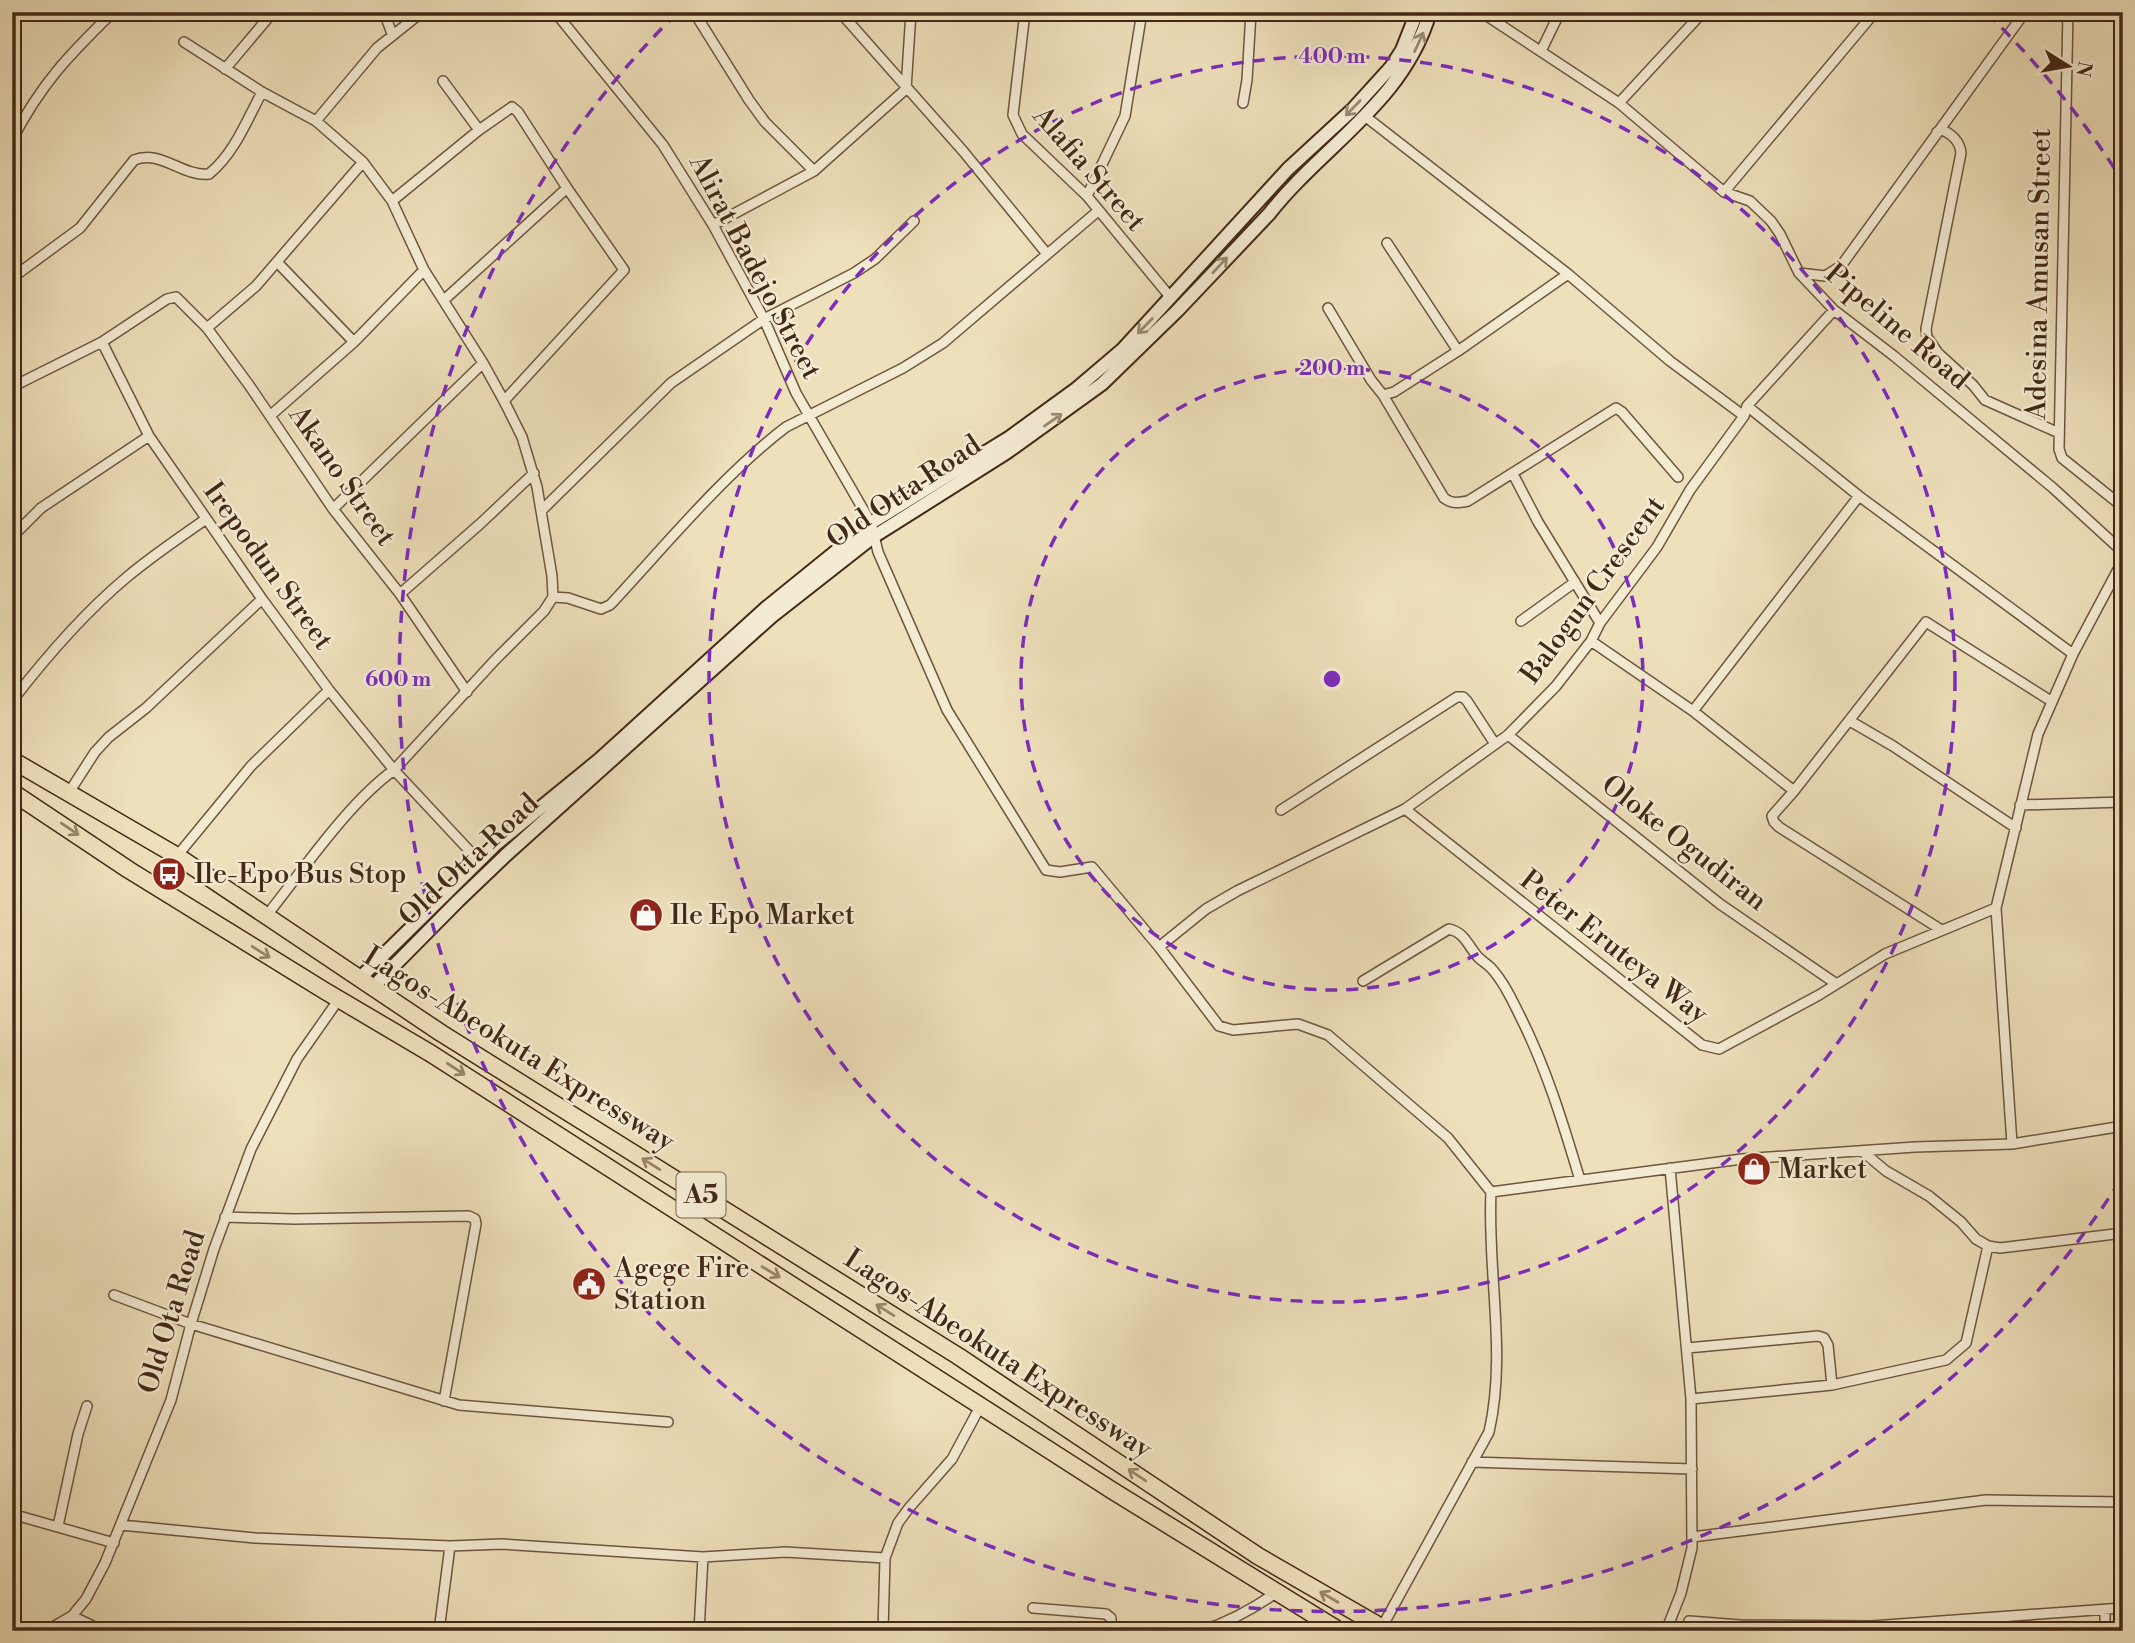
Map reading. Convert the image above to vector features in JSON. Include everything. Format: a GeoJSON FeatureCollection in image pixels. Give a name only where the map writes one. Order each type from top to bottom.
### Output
{"type":"FeatureCollection","features":[{"type":"Feature","properties":{"kind":"highway","name":"Lagos-Abeokuta Expressway"},"geometry":{"type":"LineString","coordinates":[[12,760],[177,856],[365,983],[538,1094],[958,1356],[1258,1556],[1385,1629]]}},
{"type":"Feature","properties":{"kind":"highway","name":"Lagos-Abeokuta Expressway"},"geometry":{"type":"LineString","coordinates":[[12,792],[129,870],[430,1053],[1113,1491],[1340,1631]]}},
{"type":"Feature","properties":{"kind":"main road","name":"Old Otta Road"},"geometry":{"type":"LineString","coordinates":[[365,983],[479,861],[600,759],[766,608],[871,523],[1010,437],[1076,389],[1123,349],[1288,169],[1352,110],[1391,67],[1402,50],[1417,12]]}},
{"type":"Feature","properties":{"kind":"main road","name":"Old Otta Road"},"geometry":{"type":"LineString","coordinates":[[365,983],[771,617],[873,537],[1006,453],[1102,384],[1177,311],[1269,214],[1289,188],[1366,117],[1414,54],[1430,12]]}},
{"type":"Feature","properties":{"kind":"street"},"geometry":{"type":"LineString","coordinates":[[12,140],[53,73],[113,12]]}},
{"type":"Feature","properties":{"kind":"street"},"geometry":{"type":"LineString","coordinates":[[225,69],[274,12]]}},
{"type":"Feature","properties":{"kind":"street"},"geometry":{"type":"LineString","coordinates":[[384,12],[393,34]]}},
{"type":"Feature","properties":{"kind":"street"},"geometry":{"type":"LineString","coordinates":[[316,121],[365,61],[393,34],[422,12]]}},
{"type":"Feature","properties":{"kind":"street","name":"Alirat Badejo Street"},"geometry":{"type":"LineString","coordinates":[[555,12],[663,145],[713,225],[764,319],[796,393],[871,523]]}},
{"type":"Feature","properties":{"kind":"street"},"geometry":{"type":"LineString","coordinates":[[694,12],[765,122],[814,172]]}},
{"type":"Feature","properties":{"kind":"street"},"geometry":{"type":"LineString","coordinates":[[840,12],[963,151],[1047,254]]}},
{"type":"Feature","properties":{"kind":"street"},"geometry":{"type":"LineString","coordinates":[[713,225],[814,172],[906,89],[911,12]]}},
{"type":"Feature","properties":{"kind":"street","name":"Alafia Street"},"geometry":{"type":"LineString","coordinates":[[1025,12],[1013,115],[1016,125],[1022,134],[1087,196],[1171,298]]}},
{"type":"Feature","properties":{"kind":"street"},"geometry":{"type":"LineString","coordinates":[[1087,196],[1125,116],[1142,12]]}},
{"type":"Feature","properties":{"kind":"street"},"geometry":{"type":"LineString","coordinates":[[1243,103],[1251,12]]}},
{"type":"Feature","properties":{"kind":"street","name":"Pipeline Road"},"geometry":{"type":"LineString","coordinates":[[1481,12],[1619,103],[1724,192],[1750,201],[1780,234],[1799,273],[1834,310],[1894,356],[2053,488],[2123,552]]}},
{"type":"Feature","properties":{"kind":"street"},"geometry":{"type":"LineString","coordinates":[[1541,51],[1560,12]]}},
{"type":"Feature","properties":{"kind":"street"},"geometry":{"type":"LineString","coordinates":[[1619,103],[1703,12]]}},
{"type":"Feature","properties":{"kind":"street"},"geometry":{"type":"LineString","coordinates":[[1724,192],[1875,12]]}},
{"type":"Feature","properties":{"kind":"street"},"geometry":{"type":"LineString","coordinates":[[1799,273],[1825,276],[1841,266],[2025,12]]}},
{"type":"Feature","properties":{"kind":"street","name":"Adesina Amusan Street"},"geometry":{"type":"LineString","coordinates":[[2068,12],[2059,449],[2062,458],[2123,507]]}},
{"type":"Feature","properties":{"kind":"street"},"geometry":{"type":"LineString","coordinates":[[184,42],[262,92],[316,121],[363,162],[392,201],[424,270],[483,363],[522,437],[534,472],[552,576],[553,597],[544,611],[344,819],[267,915]]}},
{"type":"Feature","properties":{"kind":"street"},"geometry":{"type":"LineString","coordinates":[[443,81],[479,130]]}},
{"type":"Feature","properties":{"kind":"street"},"geometry":{"type":"LineString","coordinates":[[12,278],[80,228],[134,160],[151,157],[188,172],[209,174],[220,165],[232,147],[262,92]]}},
{"type":"Feature","properties":{"kind":"street"},"geometry":{"type":"LineString","coordinates":[[392,201],[479,130],[512,107],[518,111],[624,270],[504,401]]}},
{"type":"Feature","properties":{"kind":"street"},"geometry":{"type":"LineString","coordinates":[[1366,117],[1568,274],[1670,361],[1745,411],[2073,654]]}},
{"type":"Feature","properties":{"kind":"street"},"geometry":{"type":"LineString","coordinates":[[1937,132],[1942,130],[1951,135],[1959,144],[1961,153],[1926,329],[1927,337],[1938,353],[1973,385],[1985,400],[2059,433]]}},
{"type":"Feature","properties":{"kind":"street"},"geometry":{"type":"LineString","coordinates":[[206,328],[256,286],[363,162]]}},
{"type":"Feature","properties":{"kind":"street"},"geometry":{"type":"LineString","coordinates":[[444,300],[567,188]]}},
{"type":"Feature","properties":{"kind":"street"},"geometry":{"type":"LineString","coordinates":[[553,597],[568,598],[601,609],[610,605],[741,467],[786,428],[904,368],[943,343],[1098,211]]}},
{"type":"Feature","properties":{"kind":"street"},"geometry":{"type":"LineString","coordinates":[[541,511],[659,392],[764,319],[854,274],[876,259],[915,222]]}},
{"type":"Feature","properties":{"kind":"street"},"geometry":{"type":"LineString","coordinates":[[1387,243],[1458,351]]}},
{"type":"Feature","properties":{"kind":"street"},"geometry":{"type":"LineString","coordinates":[[277,262],[354,342]]}},
{"type":"Feature","properties":{"kind":"street"},"geometry":{"type":"LineString","coordinates":[[271,415],[354,342],[424,270]]}},
{"type":"Feature","properties":{"kind":"street"},"geometry":{"type":"LineString","coordinates":[[1382,396],[1394,392],[1458,351],[1568,274]]}},
{"type":"Feature","properties":{"kind":"street","name":"Akano Street"},"geometry":{"type":"LineString","coordinates":[[102,342],[171,297],[176,298],[206,328],[271,415],[333,509],[400,594],[467,692]]}},
{"type":"Feature","properties":{"kind":"street"},"geometry":{"type":"LineString","coordinates":[[1328,308],[1444,498],[1450,502],[1468,501],[1616,408],[1678,477]]}},
{"type":"Feature","properties":{"kind":"street","name":"Balogun Crescent"},"geometry":{"type":"LineString","coordinates":[[1159,947],[1206,909],[1237,891],[1405,809],[1508,735],[1556,686],[1591,641],[1601,623],[1657,547],[1690,490],[1745,411],[1834,310]]}},
{"type":"Feature","properties":{"kind":"street"},"geometry":{"type":"LineString","coordinates":[[12,387],[102,342]]}},
{"type":"Feature","properties":{"kind":"street","name":"Irepodun Street"},"geometry":{"type":"LineString","coordinates":[[102,342],[149,436],[262,599],[329,690],[394,770],[479,861]]}},
{"type":"Feature","properties":{"kind":"street"},"geometry":{"type":"LineString","coordinates":[[333,509],[483,363]]}},
{"type":"Feature","properties":{"kind":"street"},"geometry":{"type":"LineString","coordinates":[[12,537],[41,508],[149,436]]}},
{"type":"Feature","properties":{"kind":"street"},"geometry":{"type":"LineString","coordinates":[[400,594],[534,472]]}},
{"type":"Feature","properties":{"kind":"street"},"geometry":{"type":"LineString","coordinates":[[1513,474],[1538,522],[1601,623]]}},
{"type":"Feature","properties":{"kind":"street"},"geometry":{"type":"LineString","coordinates":[[1693,711],[1859,496]]}},
{"type":"Feature","properties":{"kind":"street"},"geometry":{"type":"LineString","coordinates":[[12,701],[82,619],[149,559],[206,519]]}},
{"type":"Feature","properties":{"kind":"street"},"geometry":{"type":"LineString","coordinates":[[871,523],[873,537],[947,709],[1046,870],[1060,872],[1092,867],[1159,947],[1219,1026],[1233,1030],[1298,1024],[1328,1035],[1448,1138],[1492,1192],[1495,1407],[1489,1432],[1385,1629]]}},
{"type":"Feature","properties":{"kind":"street"},"geometry":{"type":"LineString","coordinates":[[2012,1144],[1996,908],[2038,734],[2073,654],[2123,560]]}},
{"type":"Feature","properties":{"kind":"street"},"geometry":{"type":"LineString","coordinates":[[1521,621],[1575,582]]}},
{"type":"Feature","properties":{"kind":"street"},"geometry":{"type":"LineString","coordinates":[[68,794],[109,737],[146,708],[262,599]]}},
{"type":"Feature","properties":{"kind":"street"},"geometry":{"type":"LineString","coordinates":[[1940,929],[1779,827],[1772,816],[1926,622],[2051,701]]}},
{"type":"Feature","properties":{"kind":"street"},"geometry":{"type":"LineString","coordinates":[[1591,641],[1693,711],[1794,791]]}},
{"type":"Feature","properties":{"kind":"street"},"geometry":{"type":"LineString","coordinates":[[177,856],[251,766],[329,690]]}},
{"type":"Feature","properties":{"kind":"street"},"geometry":{"type":"LineString","coordinates":[[1281,810],[1457,697],[1463,697],[1467,701],[1495,744]]}},
{"type":"Feature","properties":{"kind":"street"},"geometry":{"type":"LineString","coordinates":[[1850,721],[1893,746],[2016,828]]}},
{"type":"Feature","properties":{"kind":"street","name":"Oloke Ogudiran"},"geometry":{"type":"LineString","coordinates":[[1508,735],[1720,904],[1835,983]]}},
{"type":"Feature","properties":{"kind":"street"},"geometry":{"type":"LineString","coordinates":[[2020,805],[2123,802]]}},
{"type":"Feature","properties":{"kind":"street","name":"Peter Eruteya Way"},"geometry":{"type":"LineString","coordinates":[[1405,809],[1702,1045],[1719,1049],[1819,995],[1885,954],[1996,908]]}},
{"type":"Feature","properties":{"kind":"street"},"geometry":{"type":"LineString","coordinates":[[1363,981],[1449,929],[1457,931],[1467,940],[1477,956],[1490,967],[1504,986],[1532,1040],[1555,1098],[1580,1180]]}},
{"type":"Feature","properties":{"kind":"street","name":"Old Ota Road"},"geometry":{"type":"LineString","coordinates":[[46,1631],[72,1616],[95,1582],[114,1543],[171,1400],[191,1324],[225,1217],[251,1149],[297,1059],[339,999]]}},
{"type":"Feature","properties":{"kind":"street"},"geometry":{"type":"LineString","coordinates":[[1492,1192],[1742,1159],[2012,1144],[2123,1126]]}},
{"type":"Feature","properties":{"kind":"street"},"geometry":{"type":"LineString","coordinates":[[1862,1151],[1886,1171],[1929,1196],[1961,1222],[1976,1239],[1988,1246],[2000,1248],[2123,1233]]}},
{"type":"Feature","properties":{"kind":"street"},"geometry":{"type":"LineString","coordinates":[[1666,1631],[1688,1569],[1692,1537],[1691,1399],[1670,1168]]}},
{"type":"Feature","properties":{"kind":"street"},"geometry":{"type":"LineString","coordinates":[[225,1217],[294,1219],[469,1216],[475,1219],[444,1401]]}},
{"type":"Feature","properties":{"kind":"street"},"geometry":{"type":"LineString","coordinates":[[1691,1399],[1832,1385],[1946,1360],[1966,1343],[1988,1246]]}},
{"type":"Feature","properties":{"kind":"street"},"geometry":{"type":"LineString","coordinates":[[114,1295],[191,1324],[444,1401],[475,1407],[668,1422]]}},
{"type":"Feature","properties":{"kind":"street"},"geometry":{"type":"LineString","coordinates":[[1687,1348],[1818,1336],[1824,1338],[1828,1345],[1832,1385]]}},
{"type":"Feature","properties":{"kind":"street"},"geometry":{"type":"LineString","coordinates":[[883,1631],[885,1558],[898,1523],[951,1459],[981,1405]]}},
{"type":"Feature","properties":{"kind":"street"},"geometry":{"type":"LineString","coordinates":[[58,1526],[78,1434],[87,1406]]}},
{"type":"Feature","properties":{"kind":"street"},"geometry":{"type":"LineString","coordinates":[[1472,1462],[1692,1469]]}},
{"type":"Feature","properties":{"kind":"street"},"geometry":{"type":"LineString","coordinates":[[1692,1537],[1986,1500],[2123,1502]]}},
{"type":"Feature","properties":{"kind":"street"},"geometry":{"type":"LineString","coordinates":[[12,1514],[114,1543]]}},
{"type":"Feature","properties":{"kind":"street"},"geometry":{"type":"LineString","coordinates":[[121,1525],[255,1538],[450,1546],[555,1546],[703,1557],[785,1552],[885,1558]]}},
{"type":"Feature","properties":{"kind":"street"},"geometry":{"type":"LineString","coordinates":[[439,1631],[450,1546]]}},
{"type":"Feature","properties":{"kind":"street"},"geometry":{"type":"LineString","coordinates":[[699,1631],[703,1557]]}},
{"type":"Feature","properties":{"kind":"street"},"geometry":{"type":"LineString","coordinates":[[1201,1631],[1220,1625],[1277,1592]]}},
{"type":"Feature","properties":{"kind":"street"},"geometry":{"type":"LineString","coordinates":[[1033,1608],[1106,1614],[1111,1618],[1111,1631]]}},
{"type":"Feature","properties":{"kind":"street"},"geometry":{"type":"LineString","coordinates":[[1689,1621],[1740,1625],[1872,1626],[2123,1608]]}},
{"type":"Feature","properties":{"kind":"street"},"geometry":{"type":"LineString","coordinates":[[2105,1609],[2105,1631]]}},
{"type":"Feature","properties":{"kind":"street"},"geometry":{"type":"LineString","coordinates":[[72,1616],[103,1631]]}},
{"type":"Feature","properties":{"kind":"street"},"geometry":{"type":"LineString","coordinates":[[1993,1618],[1994,1631]]}},
{"type":"Feature","properties":{"kind":"place","name":"Ile-Epo Bus Stop"},"geometry":{"type":"Point","coordinates":[169,874]}},
{"type":"Feature","properties":{"kind":"place","name":"Ile Epo Market"},"geometry":{"type":"Point","coordinates":[646,915]}},
{"type":"Feature","properties":{"kind":"place","name":"Market"},"geometry":{"type":"Point","coordinates":[1754,1169]}},
{"type":"Feature","properties":{"kind":"place","name":"Agege Fire Station"},"geometry":{"type":"Point","coordinates":[589,1284]}}]}
